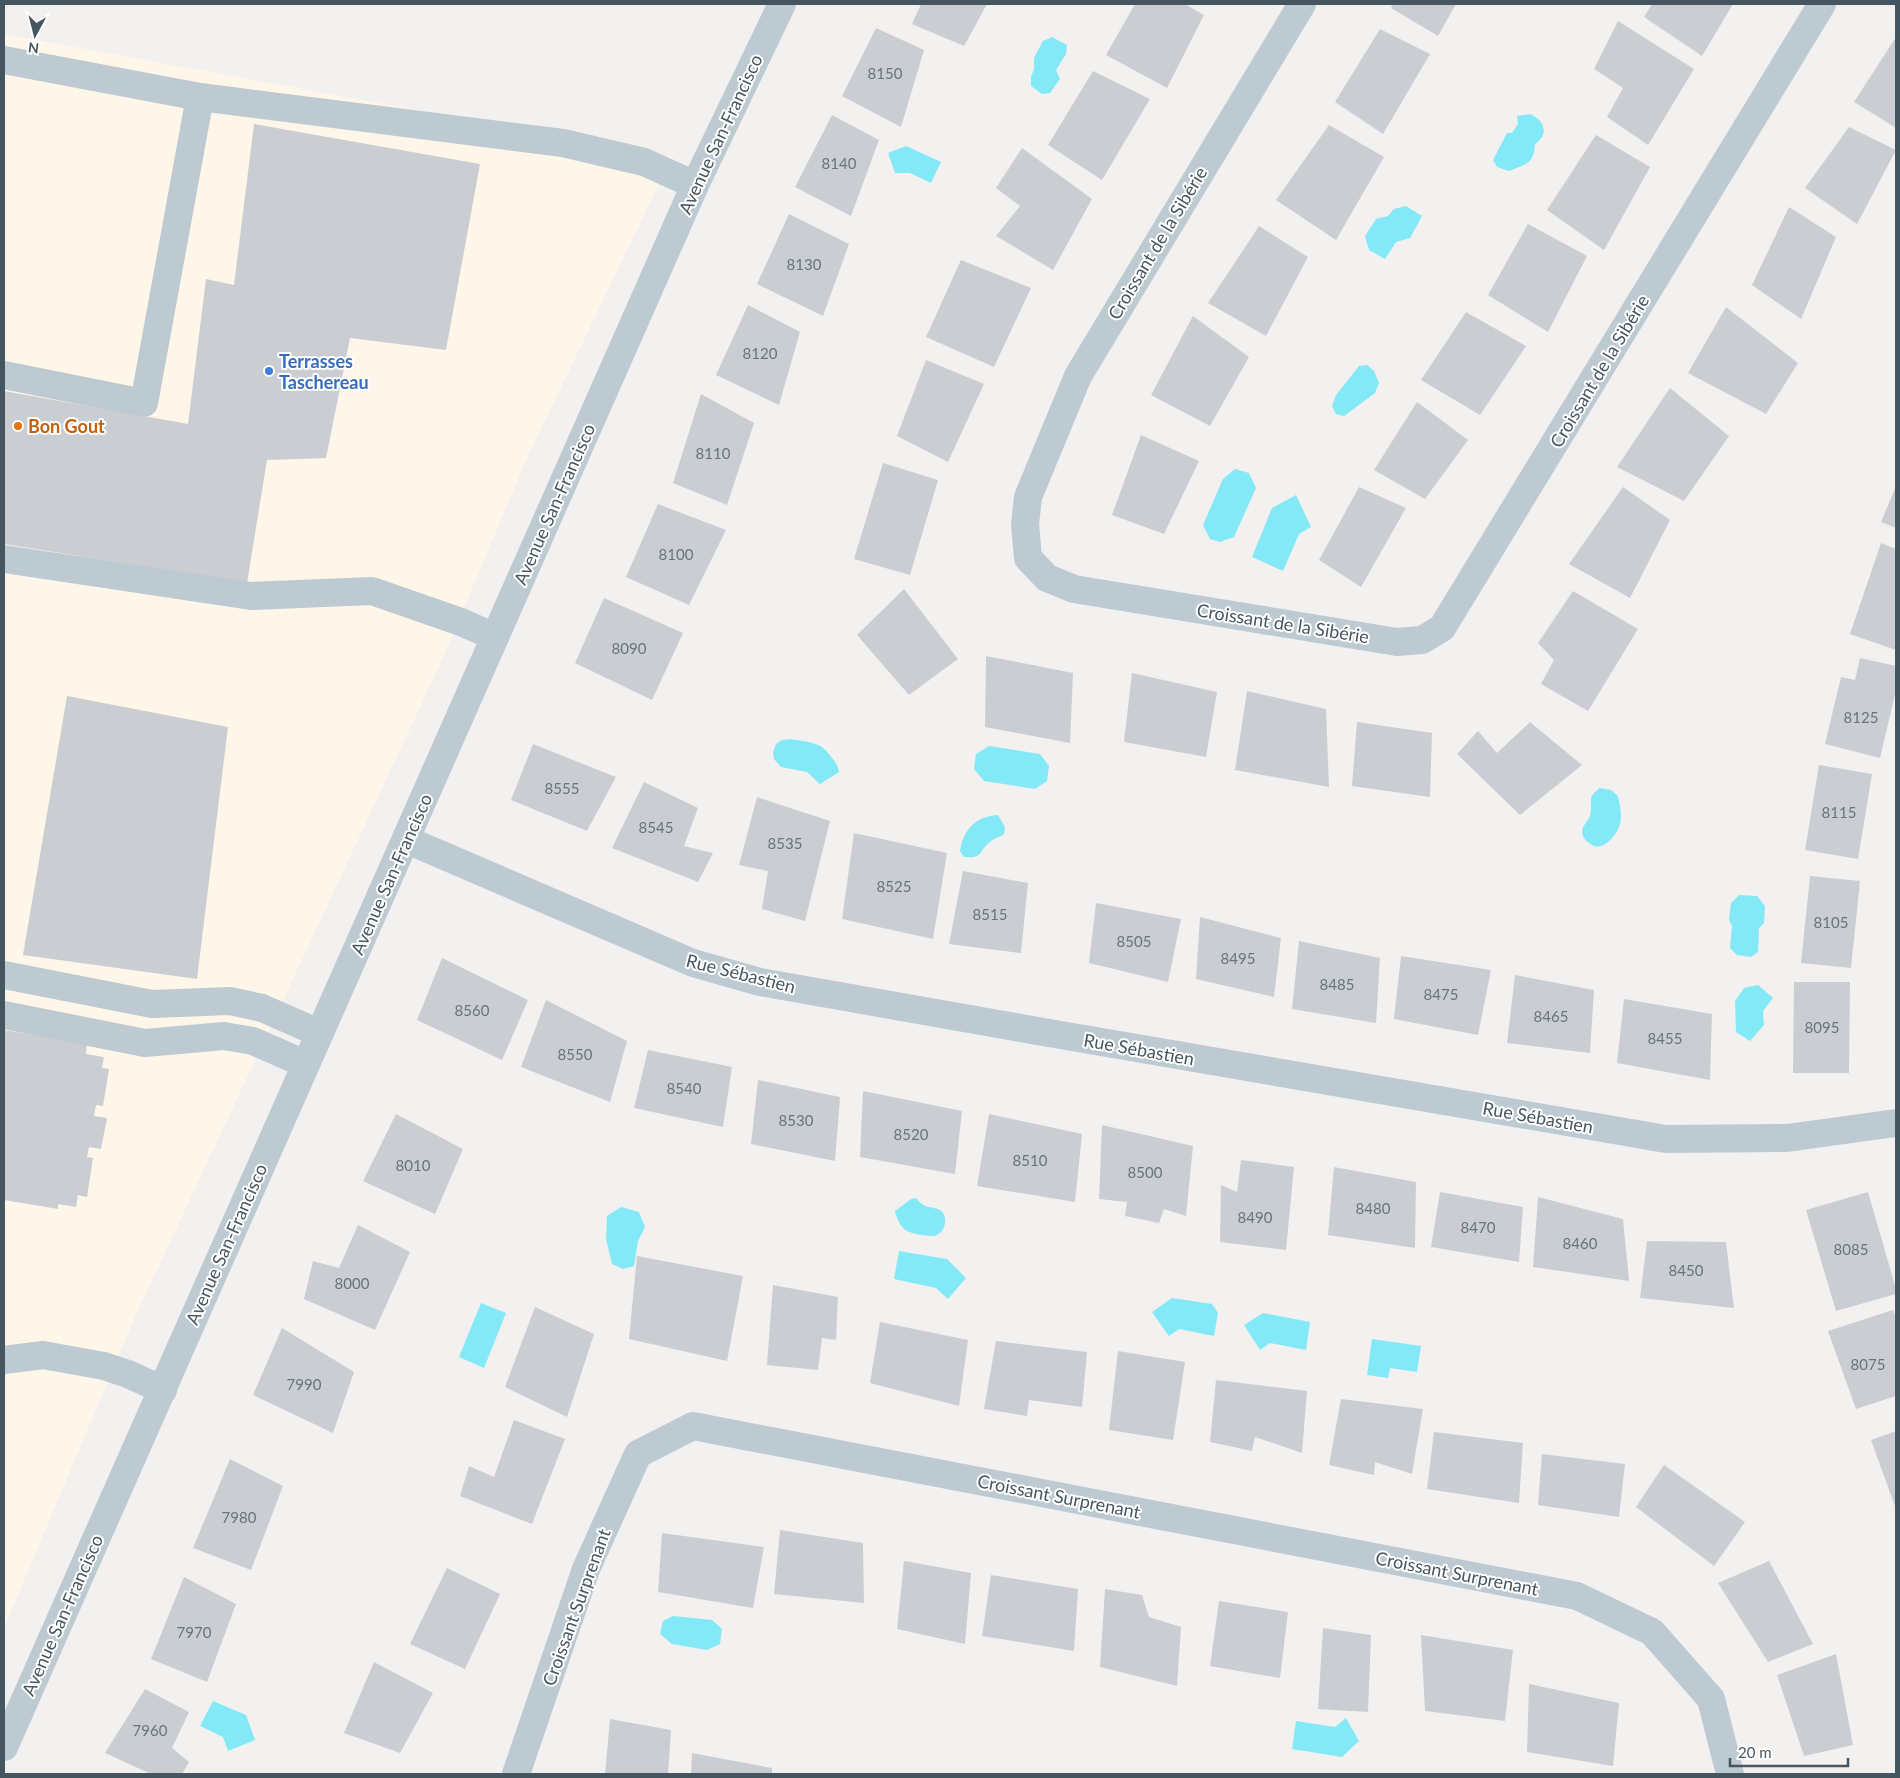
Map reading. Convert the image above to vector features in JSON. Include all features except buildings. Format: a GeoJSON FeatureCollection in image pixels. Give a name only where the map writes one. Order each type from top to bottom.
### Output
{"type":"FeatureCollection","features":[{"type":"Feature","properties":{"kind":"street","name":"Avenue San-Francisco"},"geometry":{"type":"LineString","coordinates":[[4,1747],[163,1390],[305,1064],[407,840],[695,185],[782,4]]}},
{"type":"Feature","properties":{"kind":"street","name":"Croissant de la Sibérie"},"geometry":{"type":"LineString","coordinates":[[1302,4],[1078,376],[1028,497],[1025,524],[1028,558],[1047,578],[1074,589],[1397,642],[1422,640],[1442,628],[1822,4]]}},
{"type":"Feature","properties":{"kind":"street"},"geometry":{"type":"LineString","coordinates":[[4,60],[200,97],[563,143],[644,162],[695,185]]}},
{"type":"Feature","properties":{"kind":"street"},"geometry":{"type":"LineString","coordinates":[[4,375],[144,403],[200,97]]}},
{"type":"Feature","properties":{"kind":"street"},"geometry":{"type":"LineString","coordinates":[[4,559],[251,596],[372,591],[461,622],[495,637]]}},
{"type":"Feature","properties":{"kind":"street","name":"Rue Sébastien"},"geometry":{"type":"LineString","coordinates":[[407,840],[693,963],[760,982],[1050,1034],[1666,1139],[1787,1138],[1896,1123]]}},
{"type":"Feature","properties":{"kind":"street"},"geometry":{"type":"LineString","coordinates":[[4,976],[152,1004],[230,1001],[262,1008],[319,1033]]}},
{"type":"Feature","properties":{"kind":"street"},"geometry":{"type":"LineString","coordinates":[[4,1016],[145,1043],[224,1036],[252,1041],[305,1064]]}},
{"type":"Feature","properties":{"kind":"street"},"geometry":{"type":"LineString","coordinates":[[4,1360],[43,1356],[104,1366],[128,1374],[163,1390]]}},
{"type":"Feature","properties":{"kind":"street","name":"Croissant Surprenant"},"geometry":{"type":"LineString","coordinates":[[516,1774],[586,1569],[638,1454],[693,1426],[1577,1596],[1652,1632],[1711,1699],[1730,1774]]}},
{"type":"Feature","properties":{"kind":"shaded area"},"geometry":{"type":"Polygon","coordinates":[[[4,34],[672,157],[527,458],[441,662],[134,1319],[4,1628],[4,34]]]}},
{"type":"Feature","properties":{"kind":"water"},"geometry":{"type":"Polygon","coordinates":[[[1052,37],[1067,45],[1066,54],[1056,70],[1060,79],[1050,93],[1042,94],[1031,86],[1034,58],[1043,41],[1052,37]]]}},
{"type":"Feature","properties":{"kind":"water"},"geometry":{"type":"Polygon","coordinates":[[[1530,114],[1542,123],[1544,132],[1540,140],[1535,144],[1533,156],[1524,165],[1509,171],[1497,167],[1493,160],[1507,133],[1512,133],[1518,124],[1517,116],[1530,114]]]}},
{"type":"Feature","properties":{"kind":"water"},"geometry":{"type":"Polygon","coordinates":[[[906,146],[941,162],[931,183],[910,173],[895,173],[888,153],[906,146]]]}},
{"type":"Feature","properties":{"kind":"water"},"geometry":{"type":"Polygon","coordinates":[[[1406,206],[1422,216],[1410,238],[1396,242],[1385,259],[1369,250],[1365,236],[1376,219],[1388,216],[1394,209],[1406,206]]]}},
{"type":"Feature","properties":{"kind":"water"},"geometry":{"type":"Polygon","coordinates":[[[1367,365],[1374,371],[1379,383],[1375,393],[1344,416],[1336,414],[1332,406],[1336,395],[1359,366],[1367,365]]]}},
{"type":"Feature","properties":{"kind":"water"},"geometry":{"type":"Polygon","coordinates":[[[1235,469],[1249,473],[1256,488],[1234,537],[1220,542],[1210,539],[1203,525],[1223,479],[1235,469]]]}},
{"type":"Feature","properties":{"kind":"water"},"geometry":{"type":"Polygon","coordinates":[[[1296,495],[1311,527],[1299,534],[1283,571],[1252,557],[1272,508],[1296,495]]]}},
{"type":"Feature","properties":{"kind":"water"},"geometry":{"type":"Polygon","coordinates":[[[791,739],[824,748],[836,763],[839,772],[820,784],[807,772],[781,767],[774,759],[773,752],[776,744],[782,740],[791,739]]]}},
{"type":"Feature","properties":{"kind":"water"},"geometry":{"type":"Polygon","coordinates":[[[989,746],[1040,754],[1049,766],[1047,781],[1035,789],[984,781],[974,769],[976,754],[989,746]]]}},
{"type":"Feature","properties":{"kind":"water"},"geometry":{"type":"Polygon","coordinates":[[[1600,788],[1611,790],[1618,796],[1621,819],[1614,836],[1606,844],[1597,846],[1586,840],[1582,832],[1590,815],[1591,798],[1600,788]]]}},
{"type":"Feature","properties":{"kind":"water"},"geometry":{"type":"Polygon","coordinates":[[[998,815],[1005,827],[1004,834],[986,845],[978,856],[964,857],[960,851],[962,843],[972,826],[983,818],[998,815]]]}},
{"type":"Feature","properties":{"kind":"water"},"geometry":{"type":"Polygon","coordinates":[[[1739,895],[1757,896],[1765,906],[1764,923],[1759,928],[1758,952],[1751,957],[1737,955],[1730,948],[1732,926],[1729,920],[1731,903],[1739,895]]]}},
{"type":"Feature","properties":{"kind":"water"},"geometry":{"type":"Polygon","coordinates":[[[1758,985],[1773,998],[1763,1011],[1764,1025],[1750,1041],[1736,1032],[1735,1001],[1744,988],[1758,985]]]}},
{"type":"Feature","properties":{"kind":"water"},"geometry":{"type":"Polygon","coordinates":[[[916,1198],[924,1206],[938,1209],[943,1213],[944,1227],[937,1235],[928,1236],[909,1232],[899,1222],[895,1211],[911,1199],[916,1198]]]}},
{"type":"Feature","properties":{"kind":"water"},"geometry":{"type":"Polygon","coordinates":[[[621,1207],[639,1212],[645,1227],[638,1241],[634,1266],[623,1269],[612,1264],[606,1239],[607,1216],[621,1207]]]}},
{"type":"Feature","properties":{"kind":"water"},"geometry":{"type":"Polygon","coordinates":[[[899,1251],[947,1259],[966,1278],[948,1299],[936,1288],[894,1279],[899,1251]]]}},
{"type":"Feature","properties":{"kind":"water"},"geometry":{"type":"Polygon","coordinates":[[[1172,1298],[1212,1304],[1218,1313],[1214,1336],[1179,1329],[1169,1336],[1152,1312],[1172,1298]]]}},
{"type":"Feature","properties":{"kind":"water"},"geometry":{"type":"Polygon","coordinates":[[[481,1303],[506,1313],[484,1368],[459,1357],[481,1303]]]}},
{"type":"Feature","properties":{"kind":"water"},"geometry":{"type":"Polygon","coordinates":[[[1263,1313],[1310,1322],[1306,1350],[1270,1343],[1260,1350],[1244,1325],[1263,1313]]]}},
{"type":"Feature","properties":{"kind":"water"},"geometry":{"type":"Polygon","coordinates":[[[1372,1339],[1421,1346],[1417,1372],[1390,1368],[1388,1378],[1367,1375],[1372,1339]]]}},
{"type":"Feature","properties":{"kind":"water"},"geometry":{"type":"Polygon","coordinates":[[[673,1616],[712,1620],[722,1629],[720,1644],[707,1650],[672,1644],[660,1634],[663,1621],[673,1616]]]}},
{"type":"Feature","properties":{"kind":"water"},"geometry":{"type":"Polygon","coordinates":[[[213,1701],[246,1715],[255,1740],[228,1751],[223,1737],[200,1726],[213,1701]]]}},
{"type":"Feature","properties":{"kind":"water"},"geometry":{"type":"Polygon","coordinates":[[[1346,1718],[1359,1741],[1342,1757],[1292,1749],[1296,1721],[1335,1727],[1346,1718]]]}},
{"type":"Feature","properties":{"kind":"place","name":"Terrasses Taschereau"},"geometry":{"type":"Point","coordinates":[269,371]}},
{"type":"Feature","properties":{"kind":"place","name":"Bon Gout"},"geometry":{"type":"Point","coordinates":[18,426]}}]}
